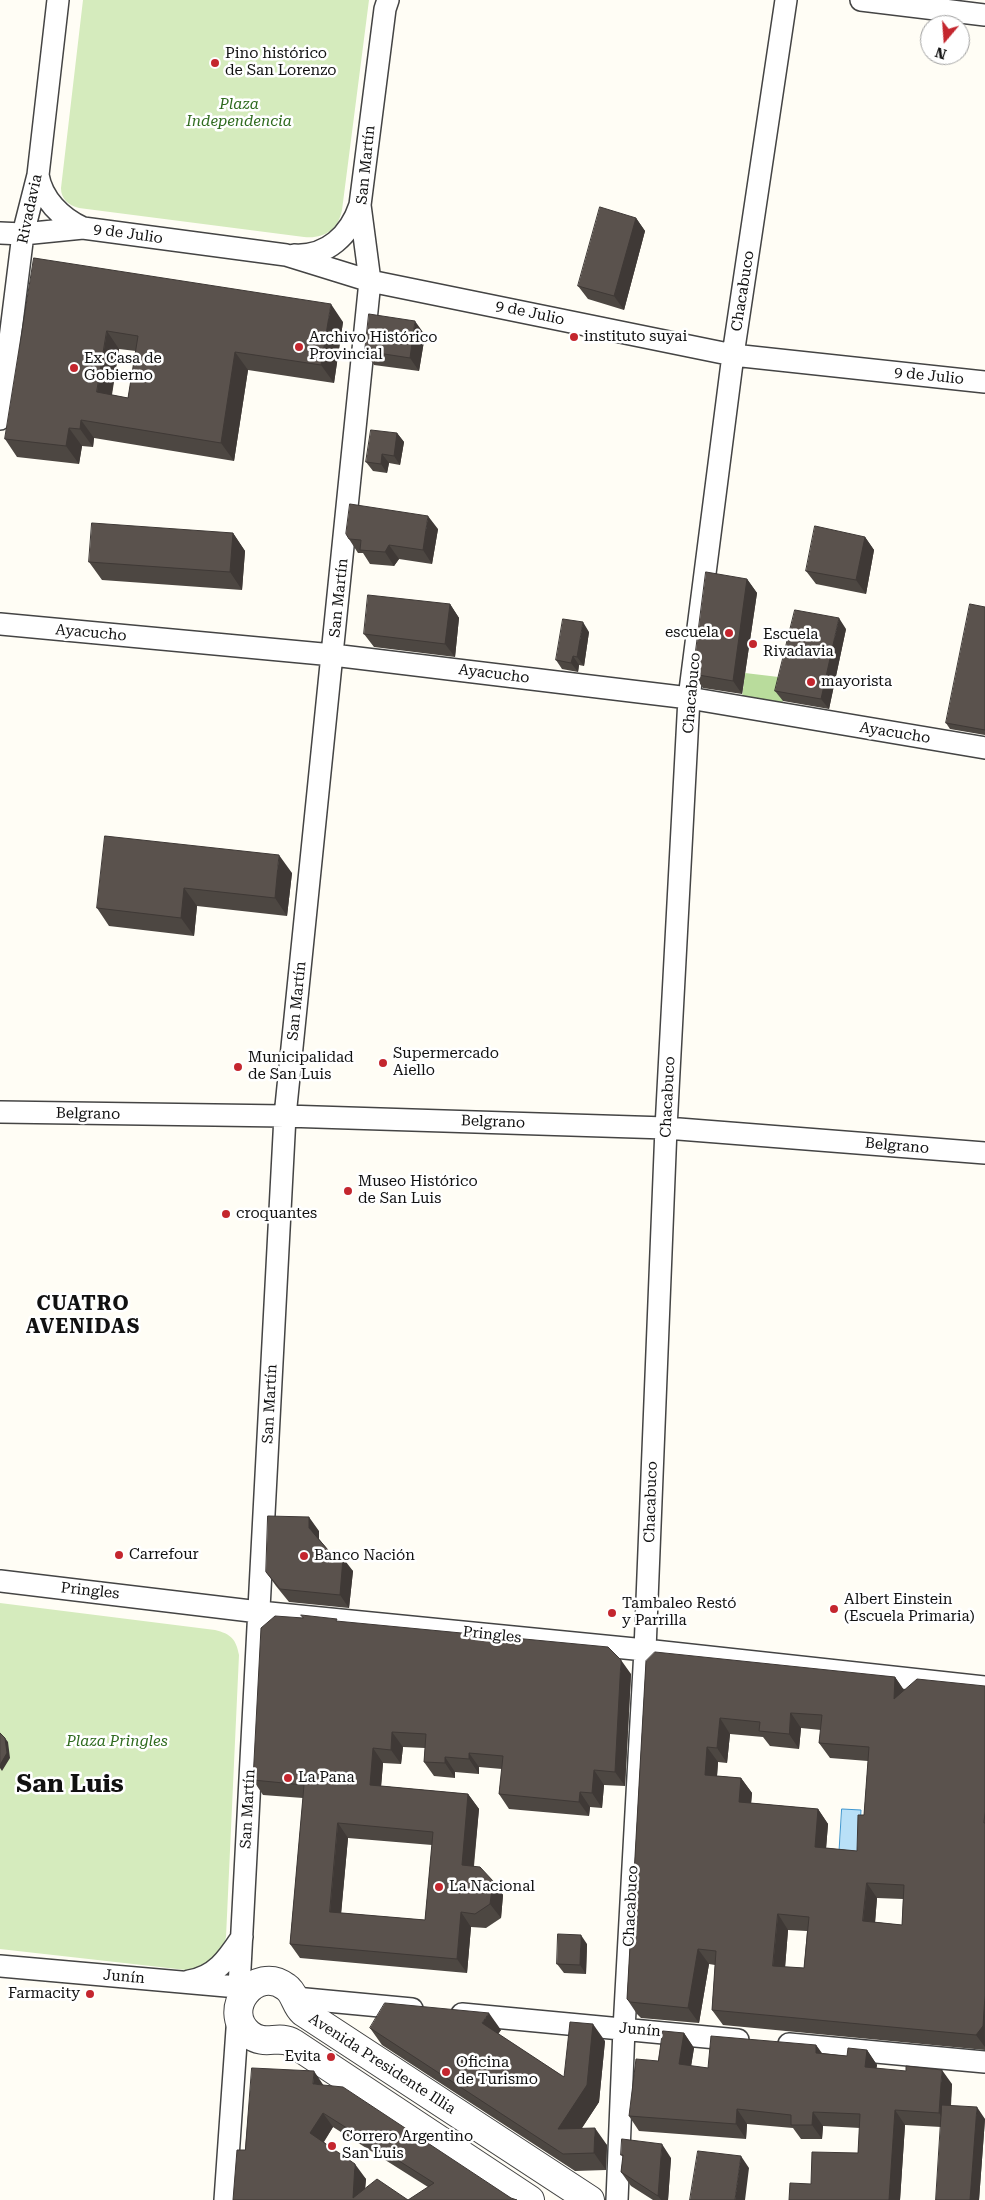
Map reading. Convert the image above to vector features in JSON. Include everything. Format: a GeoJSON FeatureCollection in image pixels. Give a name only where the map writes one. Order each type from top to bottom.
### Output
{"type":"FeatureCollection","features":[{"type":"Feature","properties":{"kind":"street","name":"Rivadavia"},"geometry":{"type":"LineString","coordinates":[[0,419],[23,234],[38,176],[58,0]]}},
{"type":"Feature","properties":{"kind":"street","name":"Chacabuco"},"geometry":{"type":"LineString","coordinates":[[617,2200],[624,2029],[645,1650],[666,1128],[689,698],[733,355],[786,0]]}},
{"type":"Feature","properties":{"kind":"street"},"geometry":{"type":"LineString","coordinates":[[861,0],[985,15]]}},
{"type":"Feature","properties":{"kind":"street","name":"San Martín"},"geometry":{"type":"LineString","coordinates":[[225,2200],[241,1999],[242,1936],[285,1116],[370,280],[360,205],[386,3]]}},
{"type":"Feature","properties":{"kind":"street"},"geometry":{"type":"LineString","coordinates":[[38,176],[41,189],[53,206],[67,219],[83,228]]}},
{"type":"Feature","properties":{"kind":"street","name":"9 de Julio"},"geometry":{"type":"LineString","coordinates":[[0,233],[23,234],[83,228],[286,255],[307,255],[329,247],[339,240],[351,227],[360,205]]}},
{"type":"Feature","properties":{"kind":"street","name":"9 de Julio"},"geometry":{"type":"LineString","coordinates":[[286,255],[370,280],[733,355],[985,382]]}},
{"type":"Feature","properties":{"kind":"street","name":"Ayacucho"},"geometry":{"type":"LineString","coordinates":[[0,624],[333,655],[689,698],[985,748]]}},
{"type":"Feature","properties":{"kind":"street","name":"Belgrano"},"geometry":{"type":"LineString","coordinates":[[0,1112],[285,1116],[666,1128],[985,1153]]}},
{"type":"Feature","properties":{"kind":"street","name":"Pringles"},"geometry":{"type":"LineString","coordinates":[[0,1582],[259,1612],[985,1686]]}},
{"type":"Feature","properties":{"kind":"street"},"geometry":{"type":"LineString","coordinates":[[181,1982],[203,1978],[215,1971],[226,1960],[242,1936]]}},
{"type":"Feature","properties":{"kind":"street","name":"Junín"},"geometry":{"type":"LineString","coordinates":[[0,1966],[181,1982],[241,1999]]}},
{"type":"Feature","properties":{"kind":"street","name":"Avenida Presidente Illia"},"geometry":{"type":"LineString","coordinates":[[530,2200],[293,2043],[281,2039],[265,2041],[251,2036],[244,2029],[241,1999],[262,1982],[277,1982],[286,1986],[296,1998],[303,2012],[590,2200]]}},
{"type":"Feature","properties":{"kind":"street","name":"Junín"},"geometry":{"type":"LineString","coordinates":[[296,1998],[985,2062]]}},
{"type":"Feature","properties":{"kind":"green space","name":"Plaza Independencia"},"geometry":{"type":"Polygon","coordinates":[[[83,0],[369,0],[342,210],[333,228],[324,235],[304,237],[79,208],[66,201],[62,195],[61,188],[83,0]]]}},
{"type":"Feature","properties":{"kind":"green space"},"geometry":{"type":"Polygon","coordinates":[[[745,673],[787,678],[782,706],[742,697],[745,673]]]}},
{"type":"Feature","properties":{"kind":"green space","name":"Plaza Pringles"},"geometry":{"type":"Polygon","coordinates":[[[0,1603],[215,1630],[229,1635],[234,1641],[239,1655],[226,1937],[220,1957],[195,1971],[0,1949],[0,1603]]]}},
{"type":"Feature","properties":{"kind":"water"},"geometry":{"type":"Polygon","coordinates":[[[842,1809],[861,1810],[858,1859],[839,1858],[842,1809]]]}},
{"type":"Feature","properties":{"kind":"building"},"geometry":{"type":"Polygon","coordinates":[[[600,207],[636,218],[614,296],[578,286],[600,207]]]}},
{"type":"Feature","properties":{"kind":"building"},"geometry":{"type":"Polygon","coordinates":[[[34,258],[331,304],[321,365],[235,352],[221,443],[81,420],[80,429],[69,428],[66,446],[5,439],[34,258]],[[107,331],[97,392],[128,398],[138,336],[107,331]]]}},
{"type":"Feature","properties":{"kind":"building"},"geometry":{"type":"Polygon","coordinates":[[[369,314],[415,321],[410,358],[365,351],[369,314]]]}},
{"type":"Feature","properties":{"kind":"building"},"geometry":{"type":"Polygon","coordinates":[[[371,430],[397,433],[394,456],[382,454],[381,464],[366,462],[371,430]]]}},
{"type":"Feature","properties":{"kind":"building"},"geometry":{"type":"Polygon","coordinates":[[[350,504],[428,516],[423,550],[389,545],[385,552],[360,550],[361,540],[349,539],[346,534],[350,504]]]}},
{"type":"Feature","properties":{"kind":"building"},"geometry":{"type":"Polygon","coordinates":[[[92,523],[233,533],[230,572],[89,562],[92,523]]]}},
{"type":"Feature","properties":{"kind":"building"},"geometry":{"type":"Polygon","coordinates":[[[815,526],[865,537],[856,580],[806,571],[815,526]]]}},
{"type":"Feature","properties":{"kind":"building","name":"escuela"},"geometry":{"type":"Polygon","coordinates":[[[706,572],[747,579],[733,681],[693,674],[706,572]]]}},
{"type":"Feature","properties":{"kind":"building"},"geometry":{"type":"Polygon","coordinates":[[[368,595],[450,604],[445,644],[364,634],[368,595]]]}},
{"type":"Feature","properties":{"kind":"building"},"geometry":{"type":"Polygon","coordinates":[[[970,604],[985,607],[985,730],[946,723],[970,604]]]}},
{"type":"Feature","properties":{"kind":"building"},"geometry":{"type":"Polygon","coordinates":[[[795,610],[839,618],[821,699],[775,691],[795,610]]]}},
{"type":"Feature","properties":{"kind":"building"},"geometry":{"type":"Polygon","coordinates":[[[563,619],[583,622],[577,657],[573,656],[571,663],[556,660],[563,619]]]}},
{"type":"Feature","properties":{"kind":"building"},"geometry":{"type":"Polygon","coordinates":[[[105,836],[279,855],[275,898],[184,888],[181,918],[97,908],[105,836]]]}},
{"type":"Feature","properties":{"kind":"building","name":"Banco Nación"},"geometry":{"type":"Polygon","coordinates":[[[268,1516],[309,1517],[309,1528],[334,1557],[343,1558],[340,1595],[280,1589],[266,1572],[268,1516]]]}},
{"type":"Feature","properties":{"kind":"building"},"geometry":{"type":"Polygon","coordinates":[[[301,1615],[337,1619],[336,1621],[608,1647],[621,1660],[615,1772],[594,1770],[592,1793],[580,1792],[579,1802],[499,1794],[503,1756],[469,1753],[469,1759],[445,1757],[445,1763],[424,1762],[426,1734],[392,1732],[391,1750],[373,1748],[370,1785],[468,1794],[462,1865],[480,1867],[493,1881],[490,1904],[475,1914],[461,1912],[457,1959],[290,1944],[304,1785],[253,1780],[261,1628],[275,1616],[303,1618],[301,1615]],[[338,1823],[330,1912],[425,1920],[433,1832],[338,1823]]]}},
{"type":"Feature","properties":{"kind":"building"},"geometry":{"type":"Polygon","coordinates":[[[655,1652],[895,1677],[894,1699],[917,1679],[985,1686],[985,1996],[983,2026],[976,2035],[712,2010],[716,1951],[698,1949],[688,2008],[630,2002],[627,1999],[646,1661],[655,1652]],[[791,1713],[789,1734],[759,1731],[760,1722],[720,1718],[717,1748],[707,1747],[705,1775],[741,1778],[739,1802],[818,1809],[815,1847],[857,1851],[858,1815],[864,1815],[869,1747],[819,1743],[822,1715],[791,1713]],[[867,1883],[863,1921],[902,1925],[904,1885],[867,1883]],[[778,1914],[773,1966],[804,1968],[809,1917],[778,1914]]]}},
{"type":"Feature","properties":{"kind":"building"},"geometry":{"type":"Polygon","coordinates":[[[0,1733],[5,1738],[7,1753],[0,1765],[0,1733]]]}},
{"type":"Feature","properties":{"kind":"building"},"geometry":{"type":"Polygon","coordinates":[[[558,1934],[581,1935],[580,1965],[557,1964],[558,1934]]]}},
{"type":"Feature","properties":{"kind":"building"},"geometry":{"type":"Polygon","coordinates":[[[385,2003],[489,2013],[482,2023],[564,2077],[570,2022],[593,2024],[587,2085],[558,2129],[595,2128],[594,2153],[563,2154],[370,2028],[385,2003]]]}},
{"type":"Feature","properties":{"kind":"building"},"geometry":{"type":"Polygon","coordinates":[[[663,2031],[684,2033],[679,2064],[708,2068],[711,2036],[816,2045],[816,2053],[847,2056],[848,2048],[867,2050],[865,2067],[906,2071],[906,2066],[942,2070],[939,2113],[895,2110],[889,2200],[789,2200],[790,2183],[811,2184],[812,2152],[858,2153],[860,2114],[813,2112],[812,2125],[791,2125],[791,2115],[737,2109],[736,2124],[629,2116],[636,2059],[658,2061],[663,2031]]]}},
{"type":"Feature","properties":{"kind":"building","name":"Correro Argentino San Luis"},"geometry":{"type":"Polygon","coordinates":[[[252,2068],[314,2071],[313,2084],[343,2087],[511,2198],[517,2200],[408,2200],[233,2200],[237,2150],[245,2150],[252,2068]],[[323,2113],[310,2133],[355,2164],[353,2198],[377,2179],[408,2200],[434,2183],[323,2113]]]}},
{"type":"Feature","properties":{"kind":"building"},"geometry":{"type":"Polygon","coordinates":[[[942,2105],[977,2107],[970,2200],[936,2200],[942,2105]]]}},
{"type":"Feature","properties":{"kind":"building"},"geometry":{"type":"Polygon","coordinates":[[[622,2139],[662,2144],[658,2196],[621,2172],[622,2139]]]}},
{"type":"Feature","properties":{"kind":"building"},"geometry":{"type":"Polygon","coordinates":[[[698,2151],[741,2156],[735,2200],[690,2200],[698,2151]]]}},
{"type":"Feature","properties":{"kind":"place","name":"Pino histórico de San Lorenzo"},"geometry":{"type":"Point","coordinates":[215,63]}},
{"type":"Feature","properties":{"kind":"place","name":"instituto suyai"},"geometry":{"type":"Point","coordinates":[574,337]}},
{"type":"Feature","properties":{"kind":"place","name":"Archivo Histórico Provincial"},"geometry":{"type":"Point","coordinates":[299,347]}},
{"type":"Feature","properties":{"kind":"place","name":"Ex Casa de Gobierno"},"geometry":{"type":"Point","coordinates":[74,368]}},
{"type":"Feature","properties":{"kind":"place","name":"escuela"},"geometry":{"type":"Point","coordinates":[729,633]}},
{"type":"Feature","properties":{"kind":"place","name":"Escuela Rivadavia"},"geometry":{"type":"Point","coordinates":[753,644]}},
{"type":"Feature","properties":{"kind":"place","name":"mayorista"},"geometry":{"type":"Point","coordinates":[811,682]}},
{"type":"Feature","properties":{"kind":"place","name":"Supermercado Aiello"},"geometry":{"type":"Point","coordinates":[383,1063]}},
{"type":"Feature","properties":{"kind":"place","name":"Municipalidad de San Luis"},"geometry":{"type":"Point","coordinates":[238,1067]}},
{"type":"Feature","properties":{"kind":"place","name":"Museo Histórico de San Luis"},"geometry":{"type":"Point","coordinates":[348,1191]}},
{"type":"Feature","properties":{"kind":"place","name":"croquantes"},"geometry":{"type":"Point","coordinates":[226,1214]}},
{"type":"Feature","properties":{"kind":"place","name":"Carrefour"},"geometry":{"type":"Point","coordinates":[119,1555]}},
{"type":"Feature","properties":{"kind":"place","name":"Banco Nación"},"geometry":{"type":"Point","coordinates":[304,1556]}},
{"type":"Feature","properties":{"kind":"place","name":"Albert Einstein (Escuela Primaria)"},"geometry":{"type":"Point","coordinates":[834,1609]}},
{"type":"Feature","properties":{"kind":"place","name":"Tambaleo Restó y Parrilla"},"geometry":{"type":"Point","coordinates":[612,1613]}},
{"type":"Feature","properties":{"kind":"place","name":"La Pana"},"geometry":{"type":"Point","coordinates":[288,1778]}},
{"type":"Feature","properties":{"kind":"place","name":"La Nacional"},"geometry":{"type":"Point","coordinates":[439,1887]}},
{"type":"Feature","properties":{"kind":"place","name":"Farmacity"},"geometry":{"type":"Point","coordinates":[90,1994]}},
{"type":"Feature","properties":{"kind":"place","name":"Evita"},"geometry":{"type":"Point","coordinates":[331,2057]}},
{"type":"Feature","properties":{"kind":"place","name":"Oficina de Turismo"},"geometry":{"type":"Point","coordinates":[446,2072]}},
{"type":"Feature","properties":{"kind":"place","name":"Correro Argentino San Luis"},"geometry":{"type":"Point","coordinates":[332,2146]}},
{"type":"Feature","properties":{"kind":"district","name":"CUATRO AVENIDAS"},"geometry":{"type":"Point","coordinates":[83,1316]}},
{"type":"Feature","properties":{"kind":"district","name":"San Luis"},"geometry":{"type":"Point","coordinates":[70,1785]}}]}
